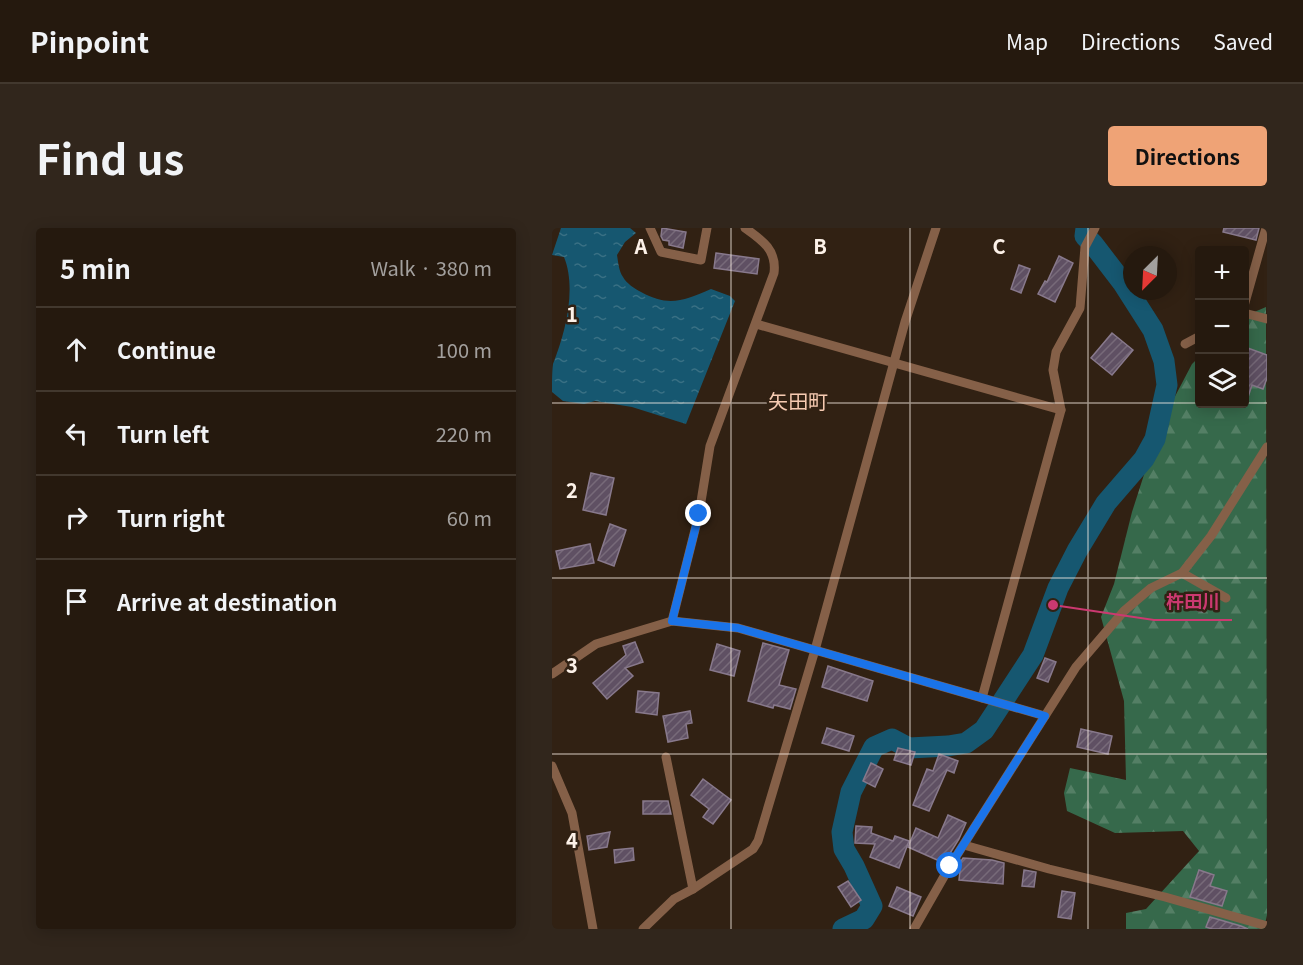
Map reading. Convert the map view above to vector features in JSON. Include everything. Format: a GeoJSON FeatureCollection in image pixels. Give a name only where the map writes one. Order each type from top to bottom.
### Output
{"type":"FeatureCollection","features":[{"type":"Feature","properties":{"kind":"street"},"geometry":{"type":"LineString","coordinates":[[650,228],[661,252],[701,260],[707,228]]}},
{"type":"Feature","properties":{"kind":"street"},"geometry":{"type":"LineString","coordinates":[[672,621],[699,514],[710,446],[774,273],[776,261],[765,242],[745,228]]}},
{"type":"Feature","properties":{"kind":"street"},"geometry":{"type":"LineString","coordinates":[[643,929],[674,899],[753,849],[758,841],[815,650],[905,322],[936,228]]}},
{"type":"Feature","properties":{"kind":"street"},"geometry":{"type":"LineString","coordinates":[[982,698],[1061,410],[1053,370],[1056,352],[1080,309],[1085,247],[1095,228]]}},
{"type":"Feature","properties":{"kind":"street"},"geometry":{"type":"LineString","coordinates":[[1247,300],[1266,228]]}},
{"type":"Feature","properties":{"kind":"street"},"geometry":{"type":"LineString","coordinates":[[1249,314],[1267,320]]}},
{"type":"Feature","properties":{"kind":"street"},"geometry":{"type":"LineString","coordinates":[[756,324],[1061,410]]}},
{"type":"Feature","properties":{"kind":"street"},"geometry":{"type":"LineString","coordinates":[[1185,344],[1195,339]]}},
{"type":"Feature","properties":{"kind":"street"},"geometry":{"type":"LineString","coordinates":[[914,929],[1076,667],[1124,611],[1151,588],[1182,573],[1212,536],[1267,447]]}},
{"type":"Feature","properties":{"kind":"street"},"geometry":{"type":"LineString","coordinates":[[1182,573],[1226,598]]}},
{"type":"Feature","properties":{"kind":"street"},"geometry":{"type":"LineString","coordinates":[[552,674],[596,644],[672,621],[738,628],[1045,716]]}},
{"type":"Feature","properties":{"kind":"street"},"geometry":{"type":"LineString","coordinates":[[666,757],[693,889]]}},
{"type":"Feature","properties":{"kind":"street"},"geometry":{"type":"LineString","coordinates":[[552,766],[572,813],[592,929]]}},
{"type":"Feature","properties":{"kind":"street"},"geometry":{"type":"LineString","coordinates":[[964,845],[1267,926]]}},
{"type":"Feature","properties":{"kind":"green space"},"geometry":{"type":"Polygon","coordinates":[[[1266,307],[1267,915],[1264,929],[1126,929],[1126,913],[1146,909],[1199,851],[1183,831],[1115,833],[1067,811],[1064,793],[1070,768],[1126,780],[1124,701],[1101,617],[1114,584],[1132,512],[1160,425],[1192,364],[1195,361],[1195,408],[1249,408],[1249,314],[1266,307]]]}},
{"type":"Feature","properties":{"kind":"water"},"geometry":{"type":"Polygon","coordinates":[[[561,228],[630,228],[636,233],[625,242],[617,255],[620,269],[628,284],[651,297],[676,301],[711,289],[730,296],[735,301],[686,424],[632,407],[595,401],[584,404],[563,401],[552,392],[553,364],[562,339],[569,297],[568,270],[564,257],[552,255],[561,228]]]}},
{"type":"Feature","properties":{"kind":"building"},"geometry":{"type":"Polygon","coordinates":[[[662,228],[686,232],[683,248],[669,245],[669,241],[663,240],[662,228]]]}},
{"type":"Feature","properties":{"kind":"building"},"geometry":{"type":"Polygon","coordinates":[[[1224,228],[1259,228],[1256,240],[1223,232],[1224,228]]]}},
{"type":"Feature","properties":{"kind":"building"},"geometry":{"type":"Polygon","coordinates":[[[716,253],[759,259],[757,274],[714,268],[716,253]]]}},
{"type":"Feature","properties":{"kind":"building"},"geometry":{"type":"Polygon","coordinates":[[[1059,256],[1073,263],[1055,302],[1038,294],[1045,281],[1047,282],[1059,256]]]}},
{"type":"Feature","properties":{"kind":"building"},"geometry":{"type":"Polygon","coordinates":[[[1019,265],[1030,269],[1021,293],[1011,289],[1019,265]]]}},
{"type":"Feature","properties":{"kind":"building"},"geometry":{"type":"Polygon","coordinates":[[[1112,333],[1133,350],[1112,375],[1091,358],[1112,333]]]}},
{"type":"Feature","properties":{"kind":"building"},"geometry":{"type":"Polygon","coordinates":[[[1249,348],[1267,355],[1267,378],[1263,389],[1252,385],[1249,394],[1249,348]]]}},
{"type":"Feature","properties":{"kind":"building"},"geometry":{"type":"Polygon","coordinates":[[[591,473],[614,478],[606,515],[583,510],[591,473]]]}},
{"type":"Feature","properties":{"kind":"building"},"geometry":{"type":"Polygon","coordinates":[[[610,524],[626,530],[614,566],[598,560],[610,524]]]}},
{"type":"Feature","properties":{"kind":"building"},"geometry":{"type":"Polygon","coordinates":[[[590,544],[594,563],[560,569],[556,551],[590,544]]]}},
{"type":"Feature","properties":{"kind":"building"},"geometry":{"type":"Polygon","coordinates":[[[1174,592],[1189,597],[1190,594],[1206,598],[1203,612],[1170,603],[1174,592]]]}},
{"type":"Feature","properties":{"kind":"building"},"geometry":{"type":"Polygon","coordinates":[[[635,642],[643,662],[625,668],[633,676],[607,699],[593,683],[626,655],[623,646],[635,642]]]}},
{"type":"Feature","properties":{"kind":"building"},"geometry":{"type":"Polygon","coordinates":[[[763,643],[789,650],[779,685],[796,689],[790,709],[774,705],[773,708],[748,701],[763,643]]]}},
{"type":"Feature","properties":{"kind":"building"},"geometry":{"type":"Polygon","coordinates":[[[717,644],[740,651],[734,676],[710,670],[717,644]]]}},
{"type":"Feature","properties":{"kind":"building"},"geometry":{"type":"Polygon","coordinates":[[[1045,658],[1056,662],[1048,682],[1037,678],[1045,658]]]}},
{"type":"Feature","properties":{"kind":"building"},"geometry":{"type":"Polygon","coordinates":[[[828,666],[873,681],[867,701],[822,687],[828,666]]]}},
{"type":"Feature","properties":{"kind":"building"},"geometry":{"type":"Polygon","coordinates":[[[638,691],[659,693],[657,715],[636,712],[638,691]]]}},
{"type":"Feature","properties":{"kind":"building"},"geometry":{"type":"Polygon","coordinates":[[[690,711],[692,723],[686,724],[688,738],[668,742],[663,716],[690,711]]]}},
{"type":"Feature","properties":{"kind":"building"},"geometry":{"type":"Polygon","coordinates":[[[827,728],[854,736],[849,751],[822,743],[827,728]]]}},
{"type":"Feature","properties":{"kind":"building"},"geometry":{"type":"Polygon","coordinates":[[[1081,729],[1112,736],[1108,754],[1077,747],[1081,729]]]}},
{"type":"Feature","properties":{"kind":"building"},"geometry":{"type":"Polygon","coordinates":[[[898,748],[915,752],[911,765],[894,760],[898,748]]]}},
{"type":"Feature","properties":{"kind":"building"},"geometry":{"type":"Polygon","coordinates":[[[939,754],[958,761],[954,773],[947,770],[929,811],[913,805],[927,769],[933,771],[939,754]]]}},
{"type":"Feature","properties":{"kind":"building"},"geometry":{"type":"Polygon","coordinates":[[[871,763],[883,769],[875,787],[863,781],[871,763]]]}},
{"type":"Feature","properties":{"kind":"building"},"geometry":{"type":"Polygon","coordinates":[[[703,779],[731,800],[713,824],[703,817],[709,809],[691,795],[703,779]]]}},
{"type":"Feature","properties":{"kind":"building"},"geometry":{"type":"Polygon","coordinates":[[[643,801],[668,801],[671,814],[643,814],[643,801]]]}},
{"type":"Feature","properties":{"kind":"building"},"geometry":{"type":"Polygon","coordinates":[[[948,815],[966,823],[944,863],[908,847],[916,828],[938,838],[948,815]]]}},
{"type":"Feature","properties":{"kind":"building"},"geometry":{"type":"Polygon","coordinates":[[[856,826],[872,827],[871,833],[893,841],[895,836],[909,841],[899,868],[870,857],[875,844],[855,843],[856,826]]]}},
{"type":"Feature","properties":{"kind":"building"},"geometry":{"type":"Polygon","coordinates":[[[610,832],[607,847],[589,850],[587,836],[610,832]]]}},
{"type":"Feature","properties":{"kind":"building"},"geometry":{"type":"Polygon","coordinates":[[[633,848],[634,860],[615,863],[614,850],[633,848]]]}},
{"type":"Feature","properties":{"kind":"building"},"geometry":{"type":"Polygon","coordinates":[[[963,858],[1004,863],[1003,884],[959,880],[960,871],[956,869],[963,858]]]}},
{"type":"Feature","properties":{"kind":"building"},"geometry":{"type":"Polygon","coordinates":[[[1024,870],[1036,872],[1034,887],[1022,886],[1024,870]]]}},
{"type":"Feature","properties":{"kind":"building"},"geometry":{"type":"Polygon","coordinates":[[[1199,870],[1214,875],[1210,886],[1227,891],[1222,906],[1190,897],[1199,870]]]}},
{"type":"Feature","properties":{"kind":"building"},"geometry":{"type":"Polygon","coordinates":[[[848,881],[861,900],[851,907],[838,887],[848,881]]]}},
{"type":"Feature","properties":{"kind":"building"},"geometry":{"type":"Polygon","coordinates":[[[897,887],[921,897],[913,916],[889,906],[897,887]]]}},
{"type":"Feature","properties":{"kind":"building"},"geometry":{"type":"Polygon","coordinates":[[[1062,891],[1075,893],[1071,919],[1058,917],[1062,891]]]}},
{"type":"Feature","properties":{"kind":"building"},"geometry":{"type":"Polygon","coordinates":[[[1210,917],[1248,929],[1212,929],[1206,927],[1210,917]]]}},
{"type":"Feature","properties":{"kind":"waterway"},"geometry":{"type":"LineString","coordinates":[[843,929],[864,919],[872,906],[844,849],[842,832],[851,792],[874,747],[892,739],[909,748],[948,746],[966,743],[984,730],[1033,655],[1058,588],[1077,551],[1106,503],[1144,459],[1155,439],[1167,385],[1164,361],[1153,330],[1123,283],[1085,236],[1086,228]]}},
{"type":"Feature","properties":{"kind":"place","name":"杵田川"},"geometry":{"type":"Point","coordinates":[1053,605]}},
{"type":"Feature","properties":{"kind":"district","name":"矢田町"},"geometry":{"type":"Point","coordinates":[798,402]}},
{"type":"Feature","properties":{"kind":"route"},"geometry":{"type":"LineString","coordinates":[[699,514],[672,621],[738,628],[1045,716],[950,866]]}}]}
